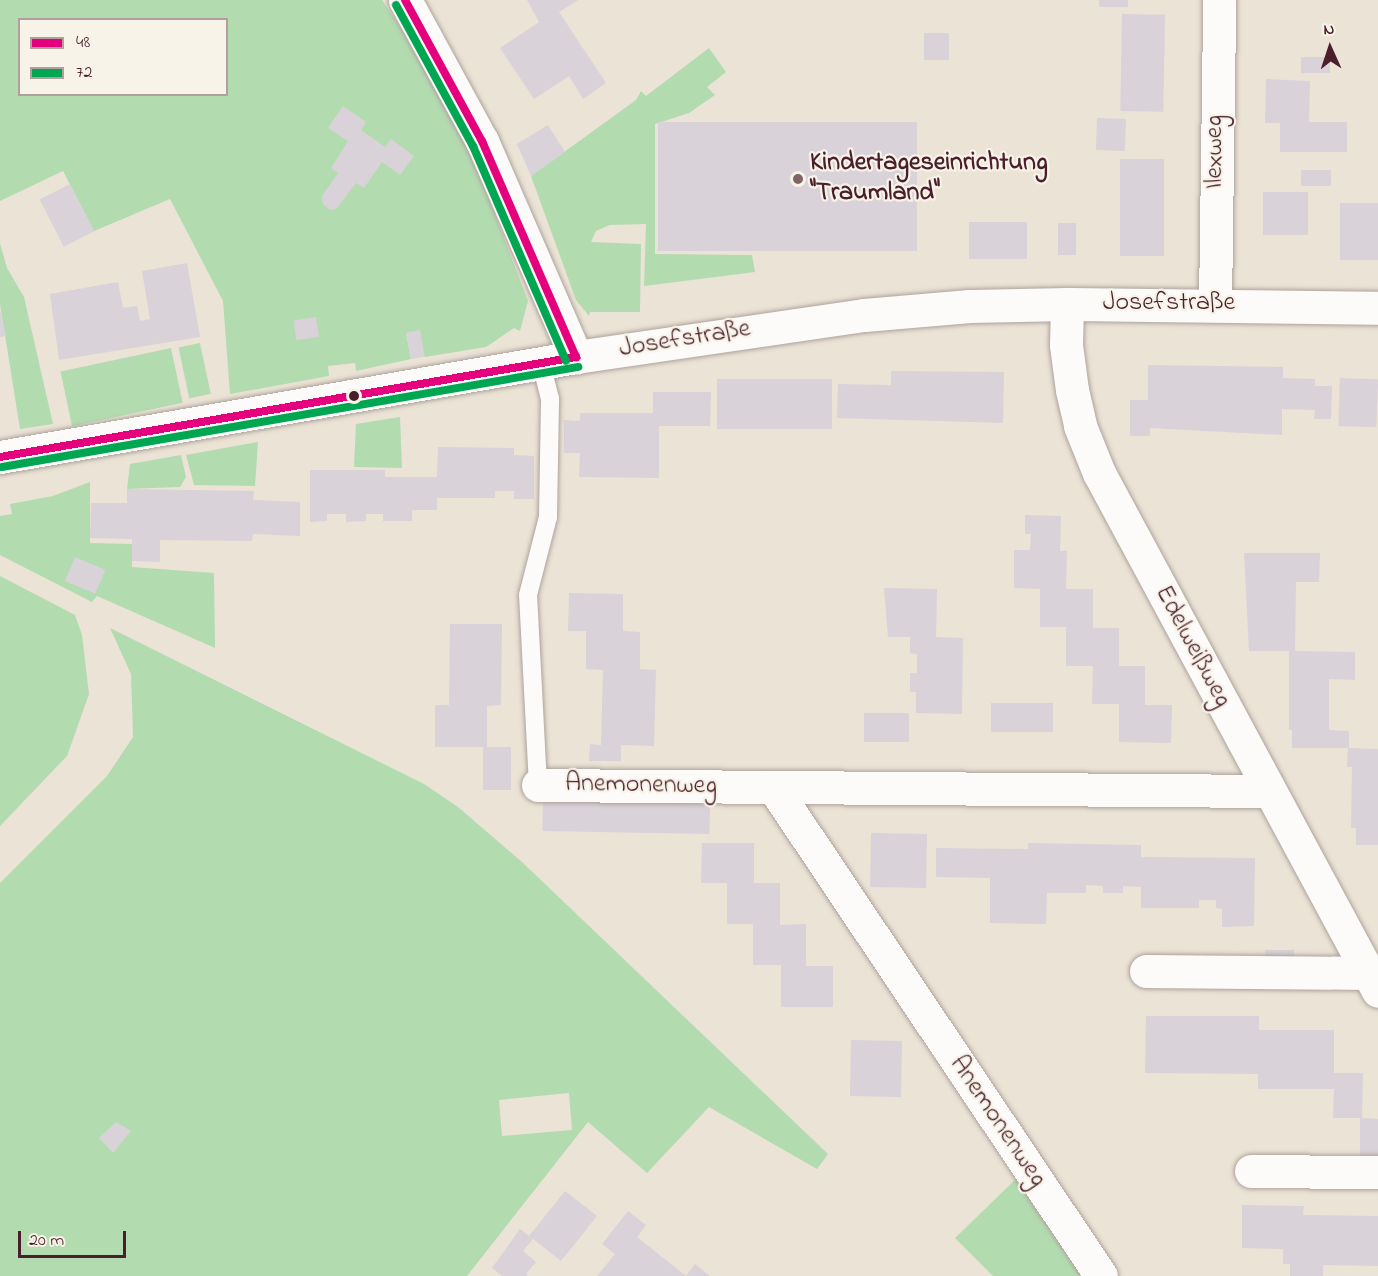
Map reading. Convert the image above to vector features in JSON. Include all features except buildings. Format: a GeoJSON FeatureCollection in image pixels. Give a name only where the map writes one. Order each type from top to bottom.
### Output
{"type":"FeatureCollection","features":[{"type":"Feature","properties":{"kind":"street"},"geometry":{"type":"LineString","coordinates":[[405,0],[482,141],[576,357]]}},
{"type":"Feature","properties":{"kind":"street","name":"Ilexweg"},"geometry":{"type":"LineString","coordinates":[[1215,304],[1219,0]]}},
{"type":"Feature","properties":{"kind":"street","name":"Josefstraße"},"geometry":{"type":"LineString","coordinates":[[0,457],[576,357],[864,315],[970,306],[1067,304],[1215,304],[1378,308]]}},
{"type":"Feature","properties":{"kind":"street","name":"Edelweißweg"},"geometry":{"type":"LineString","coordinates":[[1067,304],[1066,345],[1072,390],[1080,426],[1099,472],[1268,791],[1373,982]]}},
{"type":"Feature","properties":{"kind":"street","name":"Anemonenweg"},"geometry":{"type":"LineString","coordinates":[[538,785],[1268,791]]}},
{"type":"Feature","properties":{"kind":"street","name":"Anemonenweg"},"geometry":{"type":"LineString","coordinates":[[774,788],[1101,1276]]}},
{"type":"Feature","properties":{"kind":"street","name":"Edelweißweg"},"geometry":{"type":"LineString","coordinates":[[1146,971],[1373,982]]}},
{"type":"Feature","properties":{"kind":"street"},"geometry":{"type":"LineString","coordinates":[[1251,1171],[1378,1172]]}},
{"type":"Feature","properties":{"kind":"lane","name":"Anemonenweg"},"geometry":{"type":"LineString","coordinates":[[538,785],[528,595],[548,517],[550,399],[541,364]]}},
{"type":"Feature","properties":{"kind":"green space"},"geometry":{"type":"Polygon","coordinates":[[[0,0],[382,0],[424,61],[467,142],[528,301],[520,331],[514,328],[486,347],[425,357],[406,333],[411,359],[356,371],[355,363],[328,366],[329,376],[230,394],[223,301],[170,199],[94,231],[63,171],[0,201],[0,0]]]}},
{"type":"Feature","properties":{"kind":"green space"},"geometry":{"type":"Polygon","coordinates":[[[709,48],[726,72],[707,87],[715,95],[689,113],[655,124],[655,254],[752,255],[755,272],[644,286],[646,224],[610,225],[596,231],[591,242],[641,244],[640,312],[590,312],[589,316],[576,300],[531,176],[636,100],[641,91],[646,96],[709,48]]]}},
{"type":"Feature","properties":{"kind":"green space"},"geometry":{"type":"Polygon","coordinates":[[[0,243],[7,268],[24,297],[53,424],[20,429],[0,304],[0,243]]]}},
{"type":"Feature","properties":{"kind":"green space"},"geometry":{"type":"Polygon","coordinates":[[[200,343],[211,394],[189,398],[178,348],[200,343]]]}},
{"type":"Feature","properties":{"kind":"green space"},"geometry":{"type":"Polygon","coordinates":[[[171,348],[183,403],[72,426],[60,371],[171,348]]]}},
{"type":"Feature","properties":{"kind":"green space"},"geometry":{"type":"Polygon","coordinates":[[[400,417],[402,468],[354,467],[356,424],[400,417]]]}},
{"type":"Feature","properties":{"kind":"green space"},"geometry":{"type":"Polygon","coordinates":[[[258,442],[255,486],[194,485],[186,455],[258,442]]]}},
{"type":"Feature","properties":{"kind":"green space"},"geometry":{"type":"Polygon","coordinates":[[[181,455],[186,477],[180,487],[127,489],[130,464],[181,455]]]}},
{"type":"Feature","properties":{"kind":"green space"},"geometry":{"type":"Polygon","coordinates":[[[90,482],[90,543],[132,544],[132,567],[214,573],[215,648],[97,596],[92,602],[0,555],[0,516],[12,514],[10,504],[53,496],[90,482]]]}},
{"type":"Feature","properties":{"kind":"green space"},"geometry":{"type":"Polygon","coordinates":[[[0,576],[75,615],[82,635],[89,694],[67,756],[0,826],[0,576]]]}},
{"type":"Feature","properties":{"kind":"green space"},"geometry":{"type":"Polygon","coordinates":[[[110,628],[424,784],[458,807],[522,862],[828,1154],[817,1169],[709,1107],[647,1173],[588,1122],[467,1276],[0,1276],[0,883],[107,776],[133,737],[131,674],[110,628]],[[569,1093],[499,1100],[502,1136],[572,1130],[569,1093]]]}},
{"type":"Feature","properties":{"kind":"green space"},"geometry":{"type":"Polygon","coordinates":[[[1022,1173],[1092,1276],[993,1276],[955,1238],[1022,1173]]]}},
{"type":"Feature","properties":{"kind":"transit line","name":"48"},"geometry":{"type":"LineString","coordinates":[[405,0],[482,141],[576,357]]}},
{"type":"Feature","properties":{"kind":"transit line","name":"72"},"geometry":{"type":"LineString","coordinates":[[396,5],[473,146],[566,361]]}},
{"type":"Feature","properties":{"kind":"transit line","name":"48"},"geometry":{"type":"LineString","coordinates":[[0,457],[576,357]]}},
{"type":"Feature","properties":{"kind":"transit line","name":"72"},"geometry":{"type":"LineString","coordinates":[[2,467],[578,367]]}},
{"type":"Feature","properties":{"kind":"place","name":"Kindertageseinrichtung \"Traumland\""},"geometry":{"type":"Point","coordinates":[798,179]}}]}
